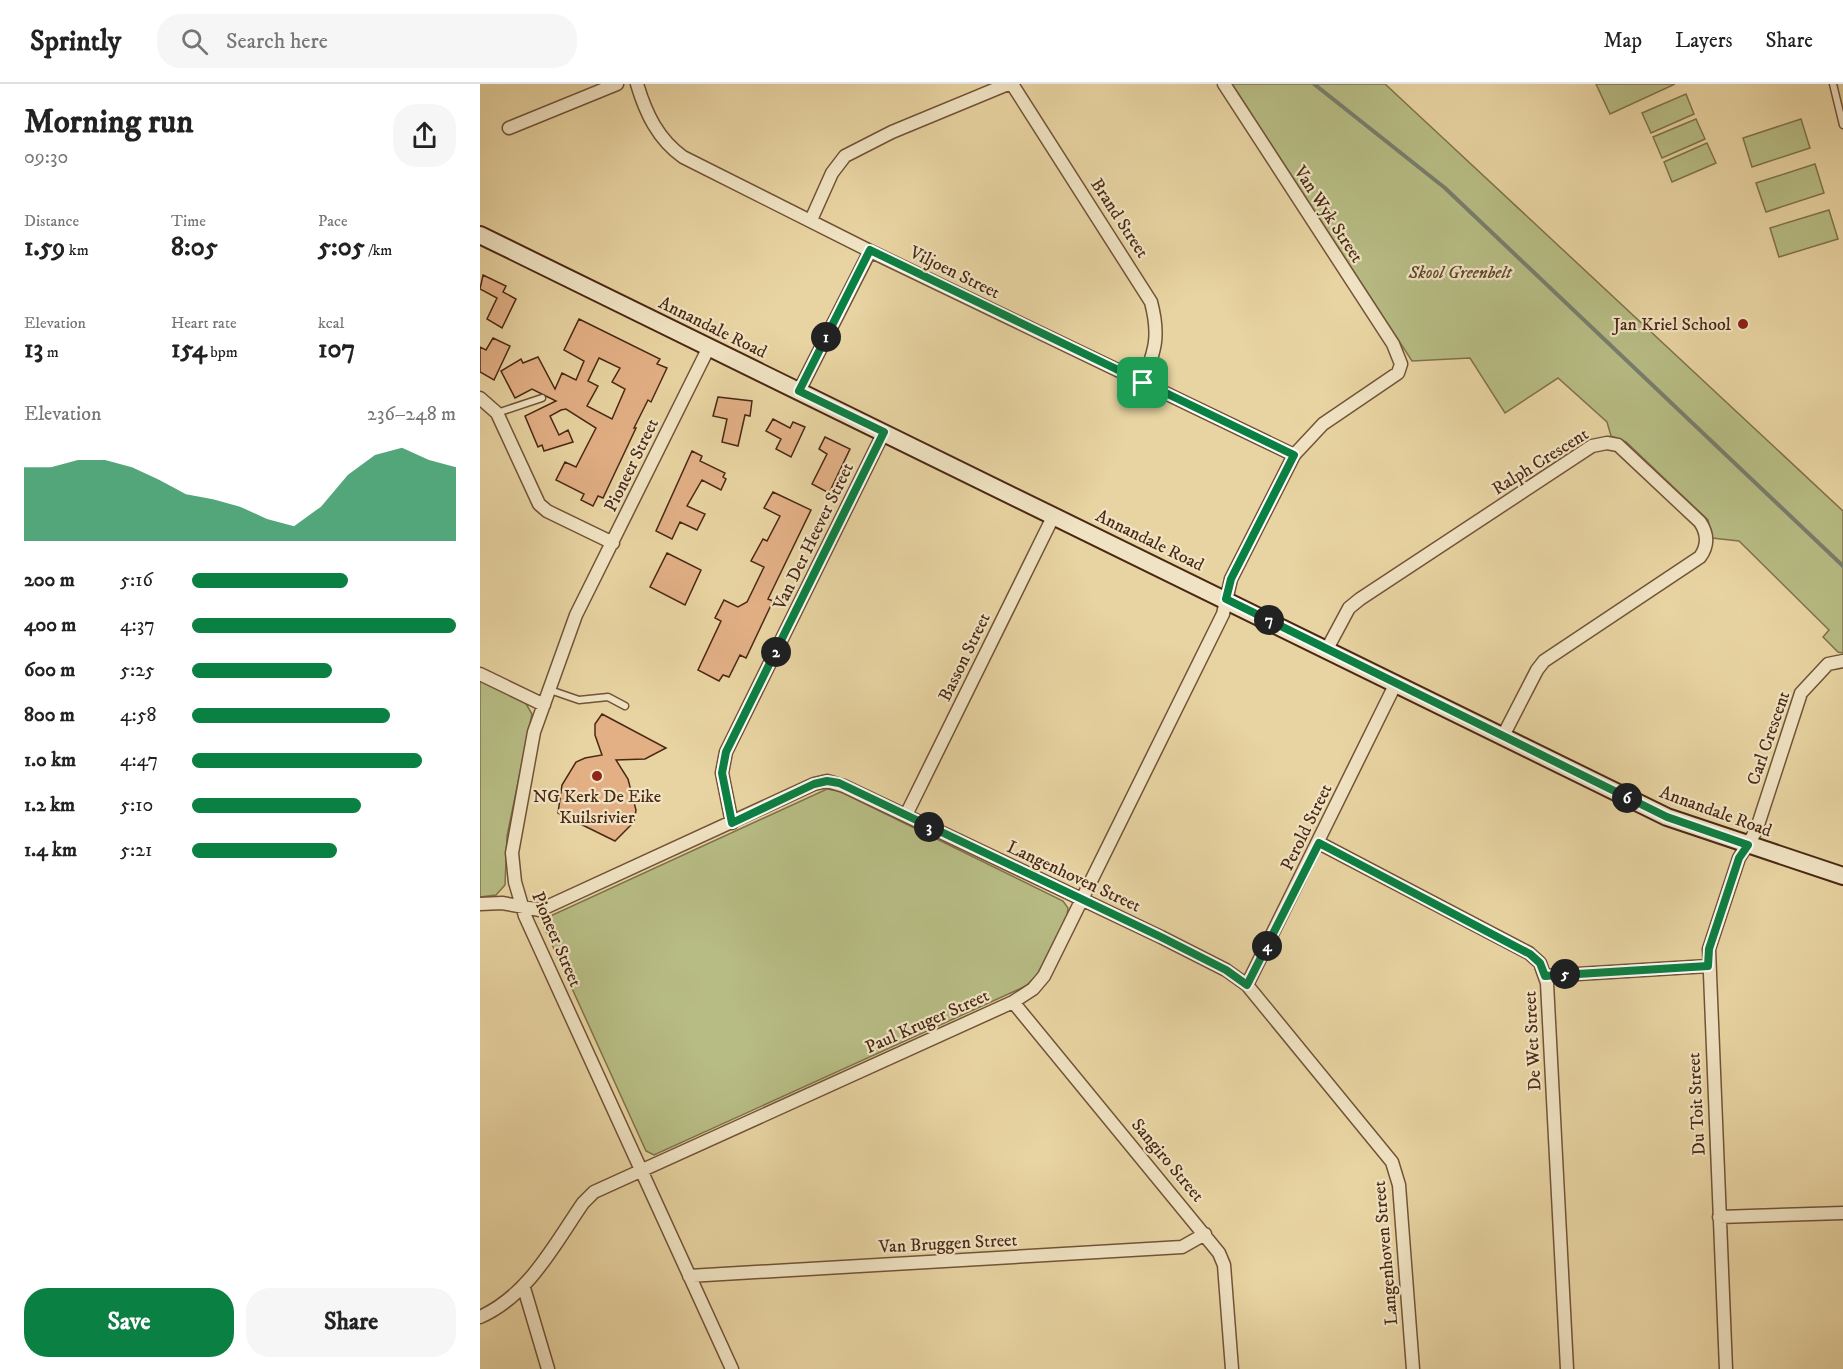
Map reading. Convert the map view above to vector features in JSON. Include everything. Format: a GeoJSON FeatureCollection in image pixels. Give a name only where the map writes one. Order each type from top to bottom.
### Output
{"type":"FeatureCollection","features":[{"type":"Feature","properties":{"kind":"street"},"geometry":{"type":"LineString","coordinates":[[509,128],[616,84]]}},
{"type":"Feature","properties":{"kind":"street","name":"Viljoen Street"},"geometry":{"type":"LineString","coordinates":[[637,84],[651,121],[670,147],[683,157],[1294,455]]}},
{"type":"Feature","properties":{"kind":"street"},"geometry":{"type":"LineString","coordinates":[[810,220],[832,172],[845,156],[892,132],[1010,84]]}},
{"type":"Feature","properties":{"kind":"street","name":"Brand Street"},"geometry":{"type":"LineString","coordinates":[[1010,84],[1151,302],[1157,340],[1143,383]]}},
{"type":"Feature","properties":{"kind":"street","name":"Van Wyk Street"},"geometry":{"type":"LineString","coordinates":[[1224,84],[1393,344],[1401,364]]}},
{"type":"Feature","properties":{"kind":"street","name":"Annandale Road"},"geometry":{"type":"LineString","coordinates":[[480,235],[1667,817],[1843,876]]}},
{"type":"Feature","properties":{"kind":"street"},"geometry":{"type":"LineString","coordinates":[[799,391],[870,250]]}},
{"type":"Feature","properties":{"kind":"street","name":"Pioneer Street"},"geometry":{"type":"LineString","coordinates":[[709,347],[576,615],[532,741],[514,834],[513,868],[521,906],[732,1369]]}},
{"type":"Feature","properties":{"kind":"street","name":"Paul Kruger Street"},"geometry":{"type":"LineString","coordinates":[[480,1317],[502,1305],[524,1288],[586,1198],[602,1187],[1012,1002],[1032,989],[1044,976],[1223,614],[1231,579],[1294,455],[1323,424],[1398,373],[1401,364]]}},
{"type":"Feature","properties":{"kind":"street"},"geometry":{"type":"LineString","coordinates":[[480,398],[497,413],[539,504],[547,511],[613,543]]}},
{"type":"Feature","properties":{"kind":"street","name":"Van Der Heever Street"},"geometry":{"type":"LineString","coordinates":[[732,823],[722,773],[726,752],[884,432]]}},
{"type":"Feature","properties":{"kind":"street","name":"Ralph Crescent"},"geometry":{"type":"LineString","coordinates":[[1328,649],[1349,608],[1360,599],[1592,446],[1607,443],[1618,445],[1700,522],[1707,541],[1704,552],[1700,557],[1544,661],[1537,670],[1503,736]]}},
{"type":"Feature","properties":{"kind":"street","name":"Basson Street"},"geometry":{"type":"LineString","coordinates":[[906,816],[1054,515]]}},
{"type":"Feature","properties":{"kind":"street","name":"Carl Crescent"},"geometry":{"type":"LineString","coordinates":[[1748,845],[1756,831],[1801,693],[1828,664],[1843,661]]}},
{"type":"Feature","properties":{"kind":"street"},"geometry":{"type":"LineString","coordinates":[[480,674],[544,705]]}},
{"type":"Feature","properties":{"kind":"street","name":"Perold Street"},"geometry":{"type":"LineString","coordinates":[[1247,985],[1396,683]]}},
{"type":"Feature","properties":{"kind":"street","name":"Langenhoven Street"},"geometry":{"type":"LineString","coordinates":[[480,904],[502,903],[540,910],[814,784],[827,781],[839,783],[1207,960],[1247,985],[1385,1152],[1394,1168],[1399,1185],[1413,1369]]}},
{"type":"Feature","properties":{"kind":"street","name":"De Wet Street"},"geometry":{"type":"LineString","coordinates":[[1319,843],[1530,954],[1540,963],[1545,976],[1567,1369]]}},
{"type":"Feature","properties":{"kind":"street","name":"Du Toit Street"},"geometry":{"type":"LineString","coordinates":[[1726,1369],[1708,966],[1709,949],[1739,858],[1748,845]]}},
{"type":"Feature","properties":{"kind":"street"},"geometry":{"type":"LineString","coordinates":[[1545,976],[1708,966]]}},
{"type":"Feature","properties":{"kind":"street","name":"Sangiro Street"},"geometry":{"type":"LineString","coordinates":[[1012,1002],[1220,1253],[1224,1265],[1232,1369]]}},
{"type":"Feature","properties":{"kind":"street"},"geometry":{"type":"LineString","coordinates":[[1719,1217],[1843,1213]]}},
{"type":"Feature","properties":{"kind":"street","name":"Van Bruggen Street"},"geometry":{"type":"LineString","coordinates":[[689,1276],[1182,1246],[1205,1234]]}},
{"type":"Feature","properties":{"kind":"street"},"geometry":{"type":"LineString","coordinates":[[524,1288],[548,1369]]}},
{"type":"Feature","properties":{"kind":"lane"},"geometry":{"type":"LineString","coordinates":[[1833,84],[1843,125]]}},
{"type":"Feature","properties":{"kind":"lane"},"geometry":{"type":"LineString","coordinates":[[497,413],[542,398]]}},
{"type":"Feature","properties":{"kind":"lane"},"geometry":{"type":"LineString","coordinates":[[550,690],[579,700],[608,697],[625,706]]}},
{"type":"Feature","properties":{"kind":"green space","name":"Skool Greenbelt"},"geometry":{"type":"Polygon","coordinates":[[[1232,84],[1385,84],[1443,138],[1843,511],[1843,653],[1838,652],[1823,637],[1829,630],[1739,541],[1712,538],[1708,520],[1626,442],[1611,436],[1607,422],[1558,378],[1505,413],[1470,358],[1412,361],[1232,84]]]}},
{"type":"Feature","properties":{"kind":"green space"},"geometry":{"type":"Polygon","coordinates":[[[1596,84],[1675,84],[1610,114],[1596,84]]]}},
{"type":"Feature","properties":{"kind":"green space"},"geometry":{"type":"Polygon","coordinates":[[[1686,94],[1694,114],[1651,133],[1642,113],[1686,94]]]}},
{"type":"Feature","properties":{"kind":"green space"},"geometry":{"type":"Polygon","coordinates":[[[1696,119],[1705,139],[1662,158],[1653,137],[1696,119]]]}},
{"type":"Feature","properties":{"kind":"green space"},"geometry":{"type":"Polygon","coordinates":[[[1801,119],[1810,148],[1752,167],[1743,138],[1801,119]]]}},
{"type":"Feature","properties":{"kind":"green space"},"geometry":{"type":"Polygon","coordinates":[[[1707,143],[1716,163],[1672,182],[1664,162],[1707,143]]]}},
{"type":"Feature","properties":{"kind":"green space"},"geometry":{"type":"Polygon","coordinates":[[[1815,164],[1824,193],[1766,212],[1756,183],[1815,164]]]}},
{"type":"Feature","properties":{"kind":"green space"},"geometry":{"type":"Polygon","coordinates":[[[1829,210],[1838,239],[1779,257],[1770,228],[1829,210]]]}},
{"type":"Feature","properties":{"kind":"green space"},"geometry":{"type":"Polygon","coordinates":[[[480,680],[525,702],[532,714],[507,836],[505,885],[496,895],[480,897],[480,680]]]}},
{"type":"Feature","properties":{"kind":"green space"},"geometry":{"type":"Polygon","coordinates":[[[827,789],[839,791],[1063,901],[1068,908],[1067,916],[1037,975],[1026,986],[654,1155],[646,1151],[544,927],[546,918],[827,789]]]}},
{"type":"Feature","properties":{"kind":"building"},"geometry":{"type":"Polygon","coordinates":[[[483,275],[506,286],[503,292],[516,299],[502,328],[487,319],[497,298],[480,289],[483,275]]]}},
{"type":"Feature","properties":{"kind":"building"},"geometry":{"type":"Polygon","coordinates":[[[579,319],[660,359],[657,364],[667,368],[651,402],[648,400],[634,428],[636,428],[603,498],[598,496],[593,506],[581,500],[584,494],[556,480],[565,462],[576,467],[596,428],[566,409],[561,410],[550,416],[559,435],[568,430],[573,442],[544,451],[542,445],[538,447],[525,416],[556,401],[532,389],[515,398],[501,371],[521,359],[523,363],[538,357],[555,389],[562,373],[576,380],[584,361],[564,350],[579,319]],[[599,358],[588,381],[598,386],[587,406],[612,419],[625,389],[612,382],[620,368],[599,358]]]}},
{"type":"Feature","properties":{"kind":"building"},"geometry":{"type":"Polygon","coordinates":[[[493,338],[510,346],[494,380],[480,372],[480,347],[486,350],[493,338]]]}},
{"type":"Feature","properties":{"kind":"building"},"geometry":{"type":"Polygon","coordinates":[[[718,397],[752,401],[750,416],[745,415],[738,446],[722,442],[727,419],[713,416],[718,397]]]}},
{"type":"Feature","properties":{"kind":"building"},"geometry":{"type":"Polygon","coordinates":[[[773,419],[790,428],[793,422],[805,427],[791,457],[776,449],[781,439],[766,431],[773,419]]]}},
{"type":"Feature","properties":{"kind":"building"},"geometry":{"type":"Polygon","coordinates":[[[825,437],[850,449],[829,493],[812,484],[827,454],[819,449],[825,437]]]}},
{"type":"Feature","properties":{"kind":"building"},"geometry":{"type":"Polygon","coordinates":[[[692,451],[702,456],[700,461],[725,473],[723,477],[726,479],[721,490],[702,480],[687,506],[705,514],[697,530],[680,522],[672,539],[656,531],[692,451]]]}},
{"type":"Feature","properties":{"kind":"building"},"geometry":{"type":"Polygon","coordinates":[[[773,492],[811,510],[768,599],[773,601],[746,658],[740,655],[729,677],[723,675],[719,681],[698,670],[721,621],[715,618],[724,600],[738,607],[747,602],[764,567],[751,561],[763,539],[767,541],[780,516],[764,508],[773,492]]]}},
{"type":"Feature","properties":{"kind":"building"},"geometry":{"type":"Polygon","coordinates":[[[667,553],[701,570],[685,605],[650,587],[667,553]]]}},
{"type":"Feature","properties":{"kind":"building","name":"NG Kerk De Eike Kuilsrivier"},"geometry":{"type":"Polygon","coordinates":[[[602,714],[666,748],[645,759],[616,760],[628,779],[636,810],[634,822],[615,841],[558,813],[562,785],[576,762],[602,755],[595,735],[595,724],[602,714]]]}},
{"type":"Feature","properties":{"kind":"waterway"},"geometry":{"type":"LineString","coordinates":[[1314,84],[1445,188],[1843,566]]}},
{"type":"Feature","properties":{"kind":"place","name":"Jan Kriel School"},"geometry":{"type":"Point","coordinates":[1743,324]}},
{"type":"Feature","properties":{"kind":"place","name":"NG Kerk De Eike Kuilsrivier"},"geometry":{"type":"Point","coordinates":[597,776]}},
{"type":"Feature","properties":{"kind":"route"},"geometry":{"type":"LineString","coordinates":[[870,250],[1143,383],[1294,455],[1231,579],[1226,599],[1667,817],[1748,845],[1739,858],[1709,949],[1708,966],[1545,976],[1540,963],[1530,954],[1319,843],[1247,985],[1226,970],[1161,937],[839,783],[827,781],[814,784],[732,823],[722,783],[726,752],[884,432],[799,391],[870,250]]}}]}
